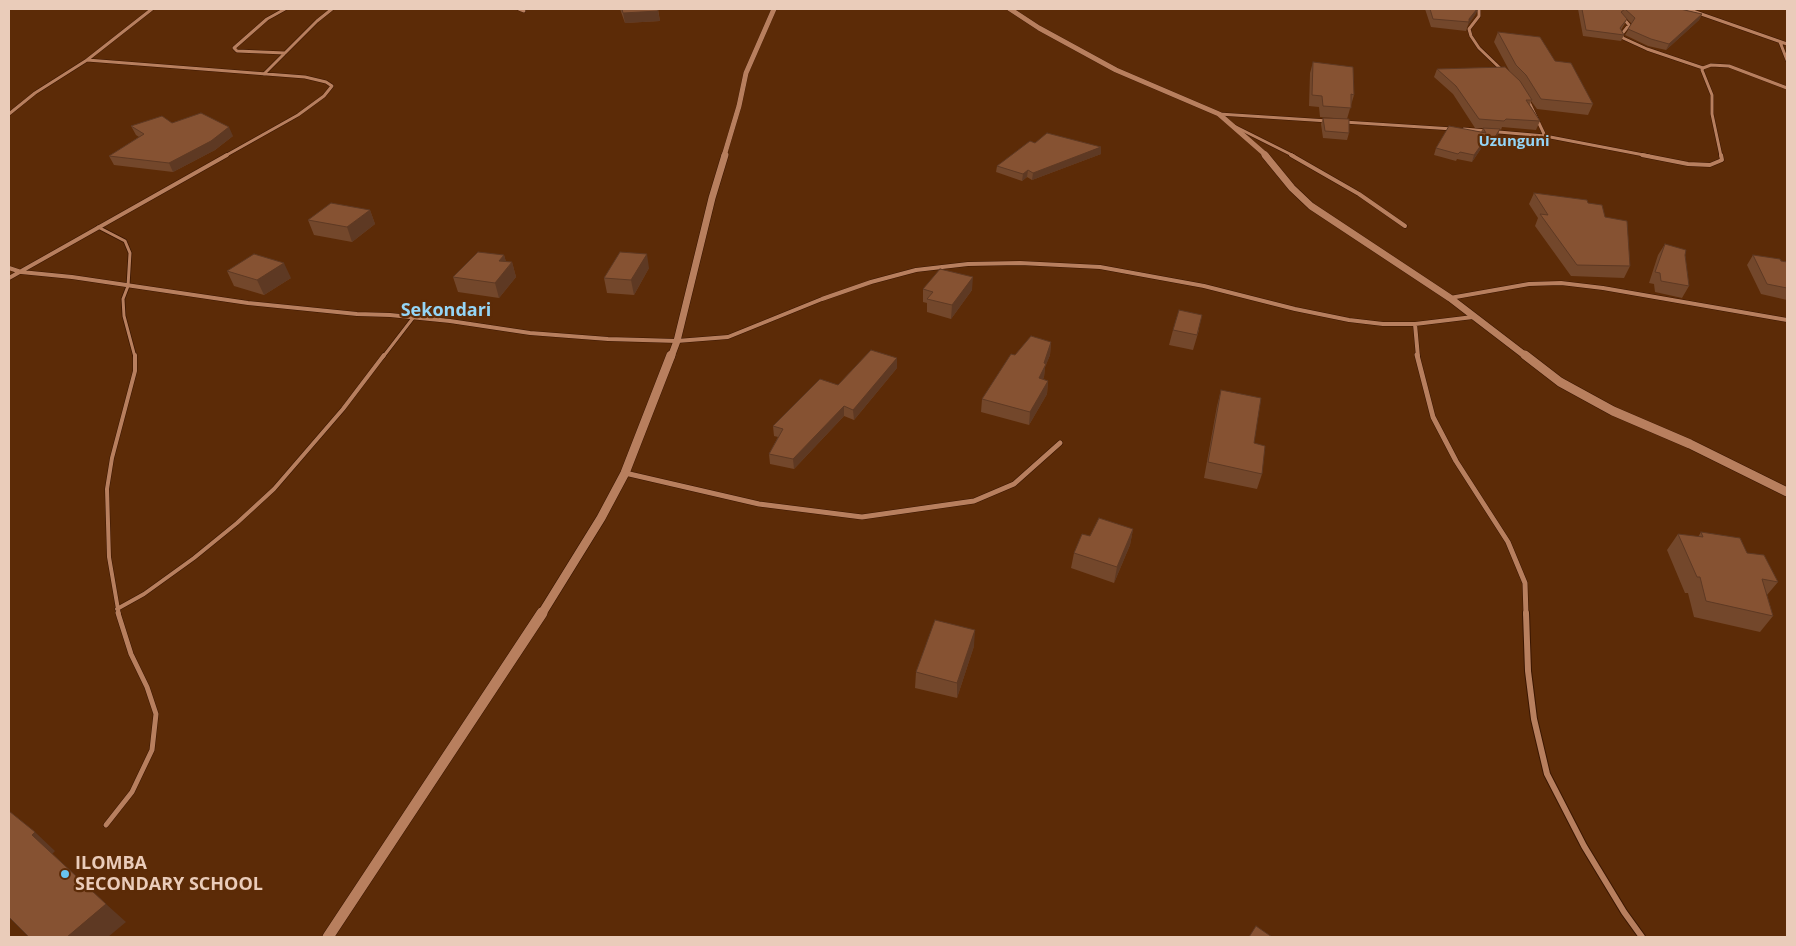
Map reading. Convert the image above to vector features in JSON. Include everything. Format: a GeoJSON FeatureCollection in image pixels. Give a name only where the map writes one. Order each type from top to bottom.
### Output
{"type":"FeatureCollection","features":[{"type":"Feature","properties":{"kind":"street"},"geometry":{"type":"LineString","coordinates":[[9,114],[35,93],[87,60],[152,9]]}},
{"type":"Feature","properties":{"kind":"street"},"geometry":{"type":"LineString","coordinates":[[285,9],[267,19],[234,48],[237,51],[286,53]]}},
{"type":"Feature","properties":{"kind":"street"},"geometry":{"type":"LineString","coordinates":[[264,74],[317,21],[332,9]]}},
{"type":"Feature","properties":{"kind":"street"},"geometry":{"type":"LineString","coordinates":[[518,9],[524,11]]}},
{"type":"Feature","properties":{"kind":"street"},"geometry":{"type":"LineString","coordinates":[[328,937],[548,605],[601,518],[625,473],[677,341],[712,198],[739,106],[746,73],[774,9]]}},
{"type":"Feature","properties":{"kind":"street"},"geometry":{"type":"LineString","coordinates":[[1010,9],[1038,28],[1116,70],[1219,114],[1271,160],[1292,188],[1311,206],[1450,298],[1473,318],[1560,382],[1586,397],[1690,444],[1787,492]]}},
{"type":"Feature","properties":{"kind":"street"},"geometry":{"type":"LineString","coordinates":[[1479,9],[1479,16],[1469,29],[1471,36],[1479,48],[1508,75]]}},
{"type":"Feature","properties":{"kind":"street"},"geometry":{"type":"LineString","coordinates":[[1687,9],[1787,44]]}},
{"type":"Feature","properties":{"kind":"street"},"geometry":{"type":"LineString","coordinates":[[1622,18],[1629,25],[1621,35],[1623,38],[1647,49],[1703,68],[1711,65],[1729,66],[1787,88]]}},
{"type":"Feature","properties":{"kind":"street"},"geometry":{"type":"LineString","coordinates":[[1780,42],[1787,60]]}},
{"type":"Feature","properties":{"kind":"street"},"geometry":{"type":"LineString","coordinates":[[9,278],[298,115],[324,96],[332,86],[326,82],[305,77],[87,60]]}},
{"type":"Feature","properties":{"kind":"street"},"geometry":{"type":"LineString","coordinates":[[1340,122],[1545,136],[1688,164],[1717,163],[1722,160],[1712,114],[1712,94],[1702,70],[1703,68]]}},
{"type":"Feature","properties":{"kind":"street"},"geometry":{"type":"LineString","coordinates":[[1525,96],[1545,136]]}},
{"type":"Feature","properties":{"kind":"street"},"geometry":{"type":"LineString","coordinates":[[1219,114],[1330,122]]}},
{"type":"Feature","properties":{"kind":"street"},"geometry":{"type":"LineString","coordinates":[[1234,126],[1311,165],[1359,194],[1405,226]]}},
{"type":"Feature","properties":{"kind":"street"},"geometry":{"type":"LineString","coordinates":[[9,268],[21,272],[72,277],[248,303],[413,318],[530,333],[608,339],[677,341],[728,337],[822,299],[871,282],[916,270],[968,264],[1020,263],[1100,267],[1204,286],[1295,309],[1349,320],[1383,324],[1415,324],[1473,318]]}},
{"type":"Feature","properties":{"kind":"street"},"geometry":{"type":"LineString","coordinates":[[1450,298],[1529,284],[1561,283],[1603,288],[1787,320]]}},
{"type":"Feature","properties":{"kind":"street"},"geometry":{"type":"LineString","coordinates":[[1415,324],[1418,363],[1433,417],[1456,461],[1508,542],[1525,584],[1528,620],[1528,671],[1534,719],[1547,774],[1584,846],[1624,912],[1642,937]]}},
{"type":"Feature","properties":{"kind":"street"},"geometry":{"type":"LineString","coordinates":[[625,473],[759,504],[862,517],[974,501],[1014,484],[1060,443]]}},
{"type":"Feature","properties":{"kind":"lane"},"geometry":{"type":"LineString","coordinates":[[98,227],[125,241],[130,253],[128,286],[123,299],[124,316],[136,356],[135,370],[123,422],[112,458],[107,489],[109,557],[117,609],[131,654],[147,687],[156,714],[152,750],[132,792],[106,825]]}},
{"type":"Feature","properties":{"kind":"lane"},"geometry":{"type":"LineString","coordinates":[[117,609],[144,594],[194,558],[237,523],[274,489],[343,410],[413,318]]}},
{"type":"Feature","properties":{"kind":"building"},"geometry":{"type":"Polygon","coordinates":[[[622,9],[658,9],[658,11],[623,13],[622,9]]]}},
{"type":"Feature","properties":{"kind":"building"},"geometry":{"type":"Polygon","coordinates":[[[1430,9],[1477,9],[1469,19],[1469,22],[1433,19],[1430,9]]]}},
{"type":"Feature","properties":{"kind":"building"},"geometry":{"type":"Polygon","coordinates":[[[1582,9],[1625,9],[1621,12],[1627,19],[1620,28],[1624,35],[1586,30],[1582,9]]]}},
{"type":"Feature","properties":{"kind":"building"},"geometry":{"type":"Polygon","coordinates":[[[1625,9],[1680,9],[1702,14],[1669,44],[1628,29],[1635,18],[1625,9]]]}},
{"type":"Feature","properties":{"kind":"building"},"geometry":{"type":"Polygon","coordinates":[[[1498,32],[1540,37],[1555,61],[1571,63],[1593,104],[1541,99],[1526,75],[1516,65],[1498,32]]]}},
{"type":"Feature","properties":{"kind":"building"},"geometry":{"type":"Polygon","coordinates":[[[1313,62],[1353,67],[1354,95],[1351,94],[1351,108],[1323,106],[1322,96],[1312,95],[1313,62]]]}},
{"type":"Feature","properties":{"kind":"building"},"geometry":{"type":"Polygon","coordinates":[[[1505,67],[1520,81],[1532,100],[1526,100],[1540,121],[1479,119],[1456,86],[1437,69],[1505,67]]]}},
{"type":"Feature","properties":{"kind":"building"},"geometry":{"type":"Polygon","coordinates":[[[201,113],[229,127],[211,141],[169,163],[109,156],[144,134],[131,126],[162,116],[172,123],[201,113]]]}},
{"type":"Feature","properties":{"kind":"building"},"geometry":{"type":"Polygon","coordinates":[[[1323,118],[1349,119],[1349,133],[1325,131],[1323,118]]]}},
{"type":"Feature","properties":{"kind":"building"},"geometry":{"type":"Polygon","coordinates":[[[1449,126],[1486,133],[1483,128],[1500,129],[1493,140],[1489,134],[1474,155],[1460,152],[1458,154],[1436,148],[1449,126]]]}},
{"type":"Feature","properties":{"kind":"building"},"geometry":{"type":"Polygon","coordinates":[[[1047,133],[1101,147],[1033,173],[1028,170],[1023,174],[997,166],[1030,141],[1035,143],[1047,133]]]}},
{"type":"Feature","properties":{"kind":"building"},"geometry":{"type":"Polygon","coordinates":[[[1534,193],[1587,200],[1588,203],[1602,205],[1605,217],[1627,221],[1630,266],[1577,265],[1540,214],[1548,215],[1534,193]]]}},
{"type":"Feature","properties":{"kind":"building"},"geometry":{"type":"Polygon","coordinates":[[[331,203],[370,210],[347,227],[308,220],[331,203]]]}},
{"type":"Feature","properties":{"kind":"building"},"geometry":{"type":"Polygon","coordinates":[[[1665,244],[1686,250],[1689,286],[1661,281],[1660,273],[1655,272],[1665,244]]]}},
{"type":"Feature","properties":{"kind":"building"},"geometry":{"type":"Polygon","coordinates":[[[478,252],[504,255],[499,261],[512,262],[495,283],[453,277],[478,252]]]}},
{"type":"Feature","properties":{"kind":"building"},"geometry":{"type":"Polygon","coordinates":[[[620,252],[647,254],[631,280],[604,278],[620,252]]]}},
{"type":"Feature","properties":{"kind":"building"},"geometry":{"type":"Polygon","coordinates":[[[254,254],[284,263],[257,280],[227,271],[254,254]]]}},
{"type":"Feature","properties":{"kind":"building"},"geometry":{"type":"Polygon","coordinates":[[[1753,255],[1780,259],[1787,262],[1787,288],[1767,284],[1753,255]]]}},
{"type":"Feature","properties":{"kind":"building"},"geometry":{"type":"Polygon","coordinates":[[[940,269],[973,277],[952,305],[927,299],[933,292],[923,289],[940,269]]]}},
{"type":"Feature","properties":{"kind":"building"},"geometry":{"type":"Polygon","coordinates":[[[1179,310],[1202,315],[1197,335],[1173,330],[1179,310]]]}},
{"type":"Feature","properties":{"kind":"building"},"geometry":{"type":"Polygon","coordinates":[[[1031,336],[1051,342],[1044,363],[1046,364],[1039,378],[1048,381],[1030,412],[982,399],[1011,354],[1015,355],[1031,336]]]}},
{"type":"Feature","properties":{"kind":"building"},"geometry":{"type":"Polygon","coordinates":[[[871,350],[897,358],[853,410],[844,406],[793,459],[769,454],[783,429],[773,426],[820,379],[838,385],[871,350]]]}},
{"type":"Feature","properties":{"kind":"building"},"geometry":{"type":"Polygon","coordinates":[[[1221,390],[1261,398],[1254,443],[1265,446],[1262,474],[1208,462],[1221,390]]]}},
{"type":"Feature","properties":{"kind":"building"},"geometry":{"type":"Polygon","coordinates":[[[1099,518],[1133,529],[1117,567],[1074,553],[1082,534],[1090,536],[1099,518]]]}},
{"type":"Feature","properties":{"kind":"building"},"geometry":{"type":"Polygon","coordinates":[[[1701,532],[1740,538],[1747,553],[1764,555],[1778,582],[1762,579],[1773,616],[1706,601],[1700,577],[1697,577],[1678,534],[1703,537],[1701,532]]]}},
{"type":"Feature","properties":{"kind":"building"},"geometry":{"type":"Polygon","coordinates":[[[935,620],[975,630],[957,683],[916,672],[935,620]]]}},
{"type":"Feature","properties":{"kind":"building"},"geometry":{"type":"Polygon","coordinates":[[[9,811],[35,832],[32,835],[106,904],[67,937],[29,937],[9,917],[9,811]]]}},
{"type":"Feature","properties":{"kind":"building"},"geometry":{"type":"Polygon","coordinates":[[[1256,926],[1272,937],[1249,937],[1256,926]]]}},
{"type":"Feature","properties":{"kind":"place","name":"ILOMBA SECONDARY SCHOOL"},"geometry":{"type":"Point","coordinates":[65,874]}},
{"type":"Feature","properties":{"kind":"district","name":"Uzunguni"},"geometry":{"type":"Point","coordinates":[1514,142]}},
{"type":"Feature","properties":{"kind":"district","name":"Sekondari"},"geometry":{"type":"Point","coordinates":[446,311]}}]}
